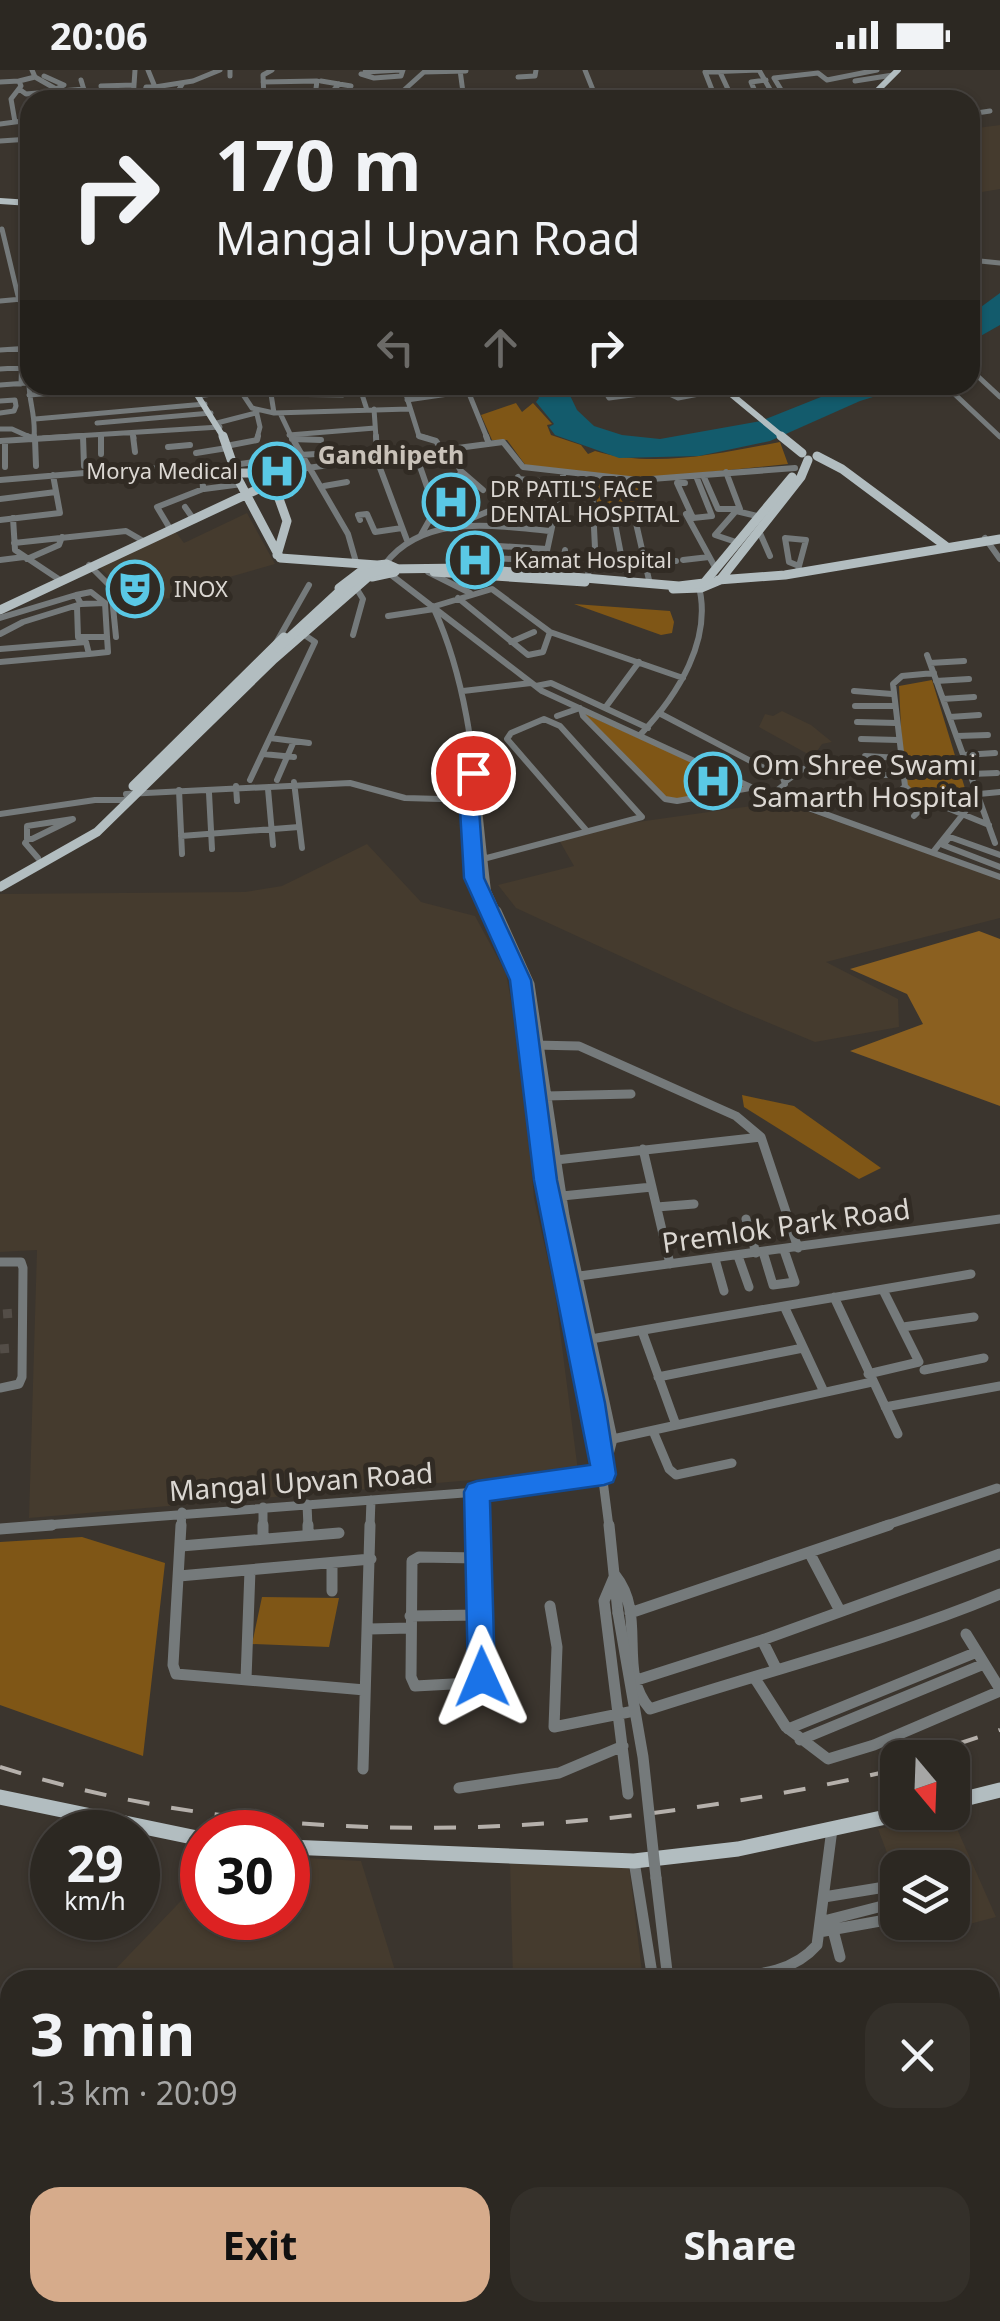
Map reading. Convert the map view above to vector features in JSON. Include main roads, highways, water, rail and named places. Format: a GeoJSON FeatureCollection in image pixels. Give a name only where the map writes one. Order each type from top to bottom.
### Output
{"type":"FeatureCollection","features":[{"type":"Feature","properties":{"kind":"main road"},"geometry":{"type":"LineString","coordinates":[[886,90],[906,70]]}},
{"type":"Feature","properties":{"kind":"main road"},"geometry":{"type":"LineString","coordinates":[[878,90],[896,72]]}},
{"type":"Feature","properties":{"kind":"main road"},"geometry":{"type":"LineString","coordinates":[[198,395],[218,425],[234,469],[278,555],[290,560],[361,570],[649,580],[799,568],[940,547]]}},
{"type":"Feature","properties":{"kind":"main road"},"geometry":{"type":"LineString","coordinates":[[737,395],[808,456],[940,547]]}},
{"type":"Feature","properties":{"kind":"main road"},"geometry":{"type":"LineString","coordinates":[[272,652],[356,580],[376,570],[436,569],[679,586],[704,584],[808,456]]}},
{"type":"Feature","properties":{"kind":"main road"},"geometry":{"type":"LineString","coordinates":[[234,469],[275,479]]}},
{"type":"Feature","properties":{"kind":"main road"},"geometry":{"type":"LineString","coordinates":[[714,577],[736,542],[796,471]]}},
{"type":"Feature","properties":{"kind":"main road"},"geometry":{"type":"LineString","coordinates":[[714,577],[759,531],[801,477],[796,471]]}},
{"type":"Feature","properties":{"kind":"main road"},"geometry":{"type":"LineString","coordinates":[[0,608],[275,479]]}},
{"type":"Feature","properties":{"kind":"main road"},"geometry":{"type":"LineString","coordinates":[[275,479],[288,522],[278,555]]}},
{"type":"Feature","properties":{"kind":"main road"},"geometry":{"type":"LineString","coordinates":[[142,541],[224,503],[253,507]]}},
{"type":"Feature","properties":{"kind":"main road"},"geometry":{"type":"LineString","coordinates":[[541,576],[561,574],[587,579],[790,575],[1000,538]]}},
{"type":"Feature","properties":{"kind":"main road"},"geometry":{"type":"LineString","coordinates":[[297,626],[356,586],[361,570]]}},
{"type":"Feature","properties":{"kind":"main road"},"geometry":{"type":"LineString","coordinates":[[0,887],[88,838],[297,626],[361,570],[492,572]]}},
{"type":"Feature","properties":{"kind":"main road"},"geometry":{"type":"LineString","coordinates":[[0,879],[83,835],[125,799]]}},
{"type":"Feature","properties":{"kind":"main road"},"geometry":{"type":"LineString","coordinates":[[970,1798],[1000,1790]]}},
{"type":"Feature","properties":{"kind":"main road"},"geometry":{"type":"LineString","coordinates":[[0,1797],[180,1834]]}},
{"type":"Feature","properties":{"kind":"main road"},"geometry":{"type":"LineString","coordinates":[[310,1847],[634,1861],[736,1852],[880,1818]]}},
{"type":"Feature","properties":{"kind":"water"},"geometry":{"type":"Polygon","coordinates":[[[1000,293],[1000,325],[980,336],[980,308],[1000,293]]]}},
{"type":"Feature","properties":{"kind":"water"},"geometry":{"type":"Polygon","coordinates":[[[537,395],[570,395],[577,410],[594,426],[622,435],[660,439],[761,421],[826,395],[880,395],[770,441],[699,456],[619,458],[555,435],[549,427],[554,424],[536,402],[537,395]]]}},
{"type":"Feature","properties":{"kind":"tunnel"},"geometry":{"type":"LineString","coordinates":[[3,1314],[17,1313]]}},
{"type":"Feature","properties":{"kind":"tunnel"},"geometry":{"type":"LineString","coordinates":[[0,1349],[14,1348]]}},
{"type":"Feature","properties":{"kind":"railway"},"geometry":{"type":"LineString","coordinates":[[970,1740],[1000,1730]]}},
{"type":"Feature","properties":{"kind":"railway"},"geometry":{"type":"LineString","coordinates":[[0,1767],[110,1796],[222,1815],[335,1826],[448,1828],[562,1822],[675,1810],[880,1773]]}},
{"type":"Feature","properties":{"kind":"place","name":"Morya Medical"},"geometry":{"type":"Point","coordinates":[277,471]}},
{"type":"Feature","properties":{"kind":"place","name":"DR PATIL'S FACE DENTAL HOSPITAL"},"geometry":{"type":"Point","coordinates":[451,502]}},
{"type":"Feature","properties":{"kind":"place","name":"Kamat Hospital"},"geometry":{"type":"Point","coordinates":[475,560]}},
{"type":"Feature","properties":{"kind":"place","name":"INOX"},"geometry":{"type":"Point","coordinates":[135,589]}},
{"type":"Feature","properties":{"kind":"place","name":"Om Shree Swami Samarth Hospital"},"geometry":{"type":"Point","coordinates":[713,781]}},
{"type":"Feature","properties":{"kind":"district","name":"Gandhipeth"},"geometry":{"type":"Point","coordinates":[391,455]}}]}
